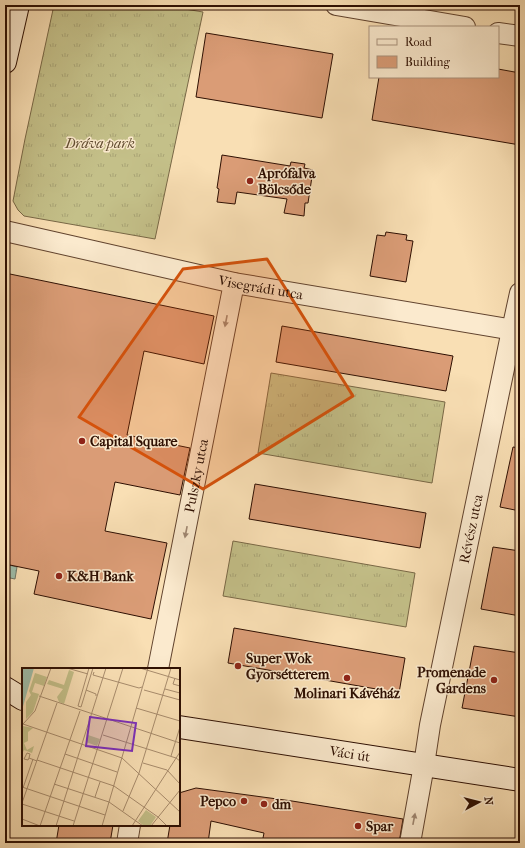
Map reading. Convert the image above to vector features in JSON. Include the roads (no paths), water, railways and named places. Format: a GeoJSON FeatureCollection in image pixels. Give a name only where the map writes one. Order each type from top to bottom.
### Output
{"type":"FeatureCollection","features":[{"type":"Feature","properties":{"kind":"main road"},"geometry":{"type":"LineString","coordinates":[[5,62],[18,5]]}},
{"type":"Feature","properties":{"kind":"main road"},"geometry":{"type":"LineString","coordinates":[[5,688],[22,699]]}},
{"type":"Feature","properties":{"kind":"main road"},"geometry":{"type":"LineString","coordinates":[[5,698],[22,700]]}},
{"type":"Feature","properties":{"kind":"main road"},"geometry":{"type":"LineString","coordinates":[[5,706],[22,700]]}},
{"type":"Feature","properties":{"kind":"main road","name":"Váci út"},"geometry":{"type":"LineString","coordinates":[[180,727],[520,780]]}},
{"type":"Feature","properties":{"kind":"street"},"geometry":{"type":"LineString","coordinates":[[336,5],[459,26]]}},
{"type":"Feature","properties":{"kind":"street"},"geometry":{"type":"LineString","coordinates":[[499,33],[520,36]]}},
{"type":"Feature","properties":{"kind":"street","name":"Visegrádi utca"},"geometry":{"type":"LineString","coordinates":[[5,231],[234,283],[516,330]]}},
{"type":"Feature","properties":{"kind":"street","name":"Pulszky utca"},"geometry":{"type":"LineString","coordinates":[[158,668],[234,283]]}},
{"type":"Feature","properties":{"kind":"street","name":"Révész utca"},"geometry":{"type":"LineString","coordinates":[[410,843],[430,725],[516,330],[520,293]]}},
{"type":"Feature","properties":{"kind":"street"},"geometry":{"type":"LineString","coordinates":[[127,843],[130,826]]}},
{"type":"Feature","properties":{"kind":"water"},"geometry":{"type":"Polygon","coordinates":[[[5,564],[17,567],[15,579],[5,577],[5,564]]]}},
{"type":"Feature","properties":{"kind":"place","name":"Aprófalva Bölcsőde"},"geometry":{"type":"Point","coordinates":[250,181]}},
{"type":"Feature","properties":{"kind":"place","name":"Capital Square"},"geometry":{"type":"Point","coordinates":[82,441]}},
{"type":"Feature","properties":{"kind":"place","name":"K&H Bank"},"geometry":{"type":"Point","coordinates":[59,576]}},
{"type":"Feature","properties":{"kind":"place","name":"Super Wok Gyorsétterem"},"geometry":{"type":"Point","coordinates":[238,666]}},
{"type":"Feature","properties":{"kind":"place","name":"Molinari Kávéház"},"geometry":{"type":"Point","coordinates":[347,678]}},
{"type":"Feature","properties":{"kind":"place","name":"Promenade Gardens"},"geometry":{"type":"Point","coordinates":[494,680]}},
{"type":"Feature","properties":{"kind":"place","name":"Pepco"},"geometry":{"type":"Point","coordinates":[244,801]}},
{"type":"Feature","properties":{"kind":"place","name":"dm"},"geometry":{"type":"Point","coordinates":[264,804]}},
{"type":"Feature","properties":{"kind":"place","name":"Spar"},"geometry":{"type":"Point","coordinates":[358,826]}},
{"type":"Feature","properties":{"kind":"park label","name":"Dráva park"},"geometry":{"type":"Point","coordinates":[100,143]}}]}
